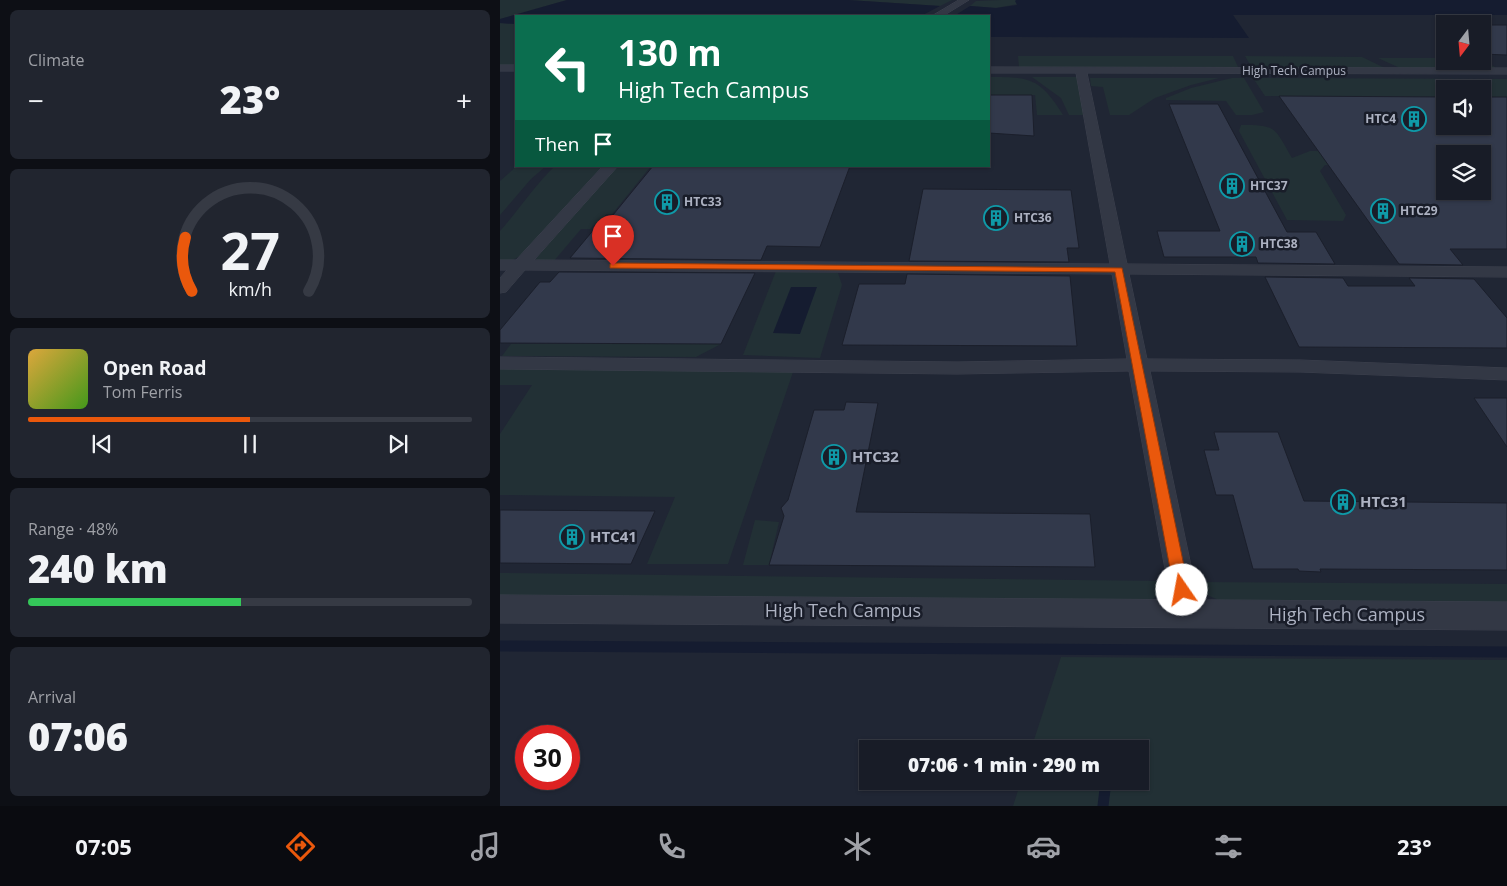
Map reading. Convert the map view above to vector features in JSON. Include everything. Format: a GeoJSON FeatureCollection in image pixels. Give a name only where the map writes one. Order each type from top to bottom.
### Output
{"type":"FeatureCollection","features":[{"type":"Feature","properties":{"kind":"street"},"geometry":{"type":"LineString","coordinates":[[939,15],[965,0]]}},
{"type":"Feature","properties":{"kind":"street"},"geometry":{"type":"LineString","coordinates":[[500,68],[515,68]]}},
{"type":"Feature","properties":{"kind":"street","name":"High Tech Campus"},"geometry":{"type":"LineString","coordinates":[[990,70],[1507,71]]}},
{"type":"Feature","properties":{"kind":"street"},"geometry":{"type":"LineString","coordinates":[[1081,70],[1186,613]]}},
{"type":"Feature","properties":{"kind":"street"},"geometry":{"type":"LineString","coordinates":[[500,288],[610,167]]}},
{"type":"Feature","properties":{"kind":"street"},"geometry":{"type":"LineString","coordinates":[[500,265],[1507,272]]}},
{"type":"Feature","properties":{"kind":"street"},"geometry":{"type":"LineString","coordinates":[[500,363],[958,368],[1138,365],[1300,366],[1507,374]]}},
{"type":"Feature","properties":{"kind":"street","name":"High Tech Campus"},"geometry":{"type":"LineString","coordinates":[[500,609],[1507,616]]}},
{"type":"Feature","properties":{"kind":"shaded area"},"geometry":{"type":"Polygon","coordinates":[[[500,0],[567,0],[500,19],[500,0]]]}},
{"type":"Feature","properties":{"kind":"shaded area"},"geometry":{"type":"Polygon","coordinates":[[[848,0],[952,0],[940,6],[848,0]]]}},
{"type":"Feature","properties":{"kind":"shaded area"},"geometry":{"type":"Polygon","coordinates":[[[1016,0],[1018,4],[996,8],[970,6],[976,1],[1016,0]]]}},
{"type":"Feature","properties":{"kind":"shaded area"},"geometry":{"type":"Polygon","coordinates":[[[500,23],[515,24],[515,67],[500,67],[500,23]]]}},
{"type":"Feature","properties":{"kind":"shaded area"},"geometry":{"type":"Polygon","coordinates":[[[1018,56],[1233,56],[1238,67],[1023,68],[1019,67],[1018,56]]]}},
{"type":"Feature","properties":{"kind":"shaded area"},"geometry":{"type":"Polygon","coordinates":[[[1245,56],[1362,57],[1387,69],[1252,68],[1245,56]]]}},
{"type":"Feature","properties":{"kind":"shaded area"},"geometry":{"type":"Polygon","coordinates":[[[1378,58],[1436,58],[1436,69],[1402,69],[1378,58]]]}},
{"type":"Feature","properties":{"kind":"shaded area"},"geometry":{"type":"Polygon","coordinates":[[[990,77],[1024,79],[1033,82],[1048,93],[1063,115],[1037,115],[1035,95],[990,95],[990,77]]]}},
{"type":"Feature","properties":{"kind":"shaded area"},"geometry":{"type":"Polygon","coordinates":[[[1032,77],[1077,77],[1084,115],[1069,115],[1061,98],[1032,77]]]}},
{"type":"Feature","properties":{"kind":"shaded area"},"geometry":{"type":"Polygon","coordinates":[[[1090,78],[1219,78],[1191,85],[1155,98],[1129,115],[1110,115],[1103,87],[1091,86],[1090,78]]]}},
{"type":"Feature","properties":{"kind":"shaded area"},"geometry":{"type":"Polygon","coordinates":[[[1232,78],[1244,78],[1264,112],[1252,115],[1236,115],[1226,101],[1166,100],[1166,98],[1191,88],[1232,78]]]}},
{"type":"Feature","properties":{"kind":"shaded area"},"geometry":{"type":"Polygon","coordinates":[[[1253,78],[1507,79],[1507,97],[1491,97],[1491,80],[1436,80],[1436,97],[1265,96],[1253,78]]]}},
{"type":"Feature","properties":{"kind":"shaded area"},"geometry":{"type":"Polygon","coordinates":[[[1241,125],[1268,127],[1282,140],[1292,158],[1310,151],[1436,152],[1436,165],[1325,165],[1320,171],[1346,215],[1343,221],[1287,220],[1239,131],[1241,125]]]}},
{"type":"Feature","properties":{"kind":"shaded area"},"geometry":{"type":"Polygon","coordinates":[[[516,167],[545,167],[531,179],[500,215],[500,181],[516,167]]]}},
{"type":"Feature","properties":{"kind":"shaded area"},"geometry":{"type":"Polygon","coordinates":[[[554,167],[602,167],[522,255],[509,262],[500,262],[500,231],[554,167]]]}},
{"type":"Feature","properties":{"kind":"shaded area"},"geometry":{"type":"Polygon","coordinates":[[[616,167],[650,167],[609,218],[601,218],[590,229],[581,229],[553,262],[535,259],[616,167]]]}},
{"type":"Feature","properties":{"kind":"shaded area"},"geometry":{"type":"Polygon","coordinates":[[[776,271],[838,273],[842,285],[820,358],[743,355],[776,271]]]}},
{"type":"Feature","properties":{"kind":"shaded area"},"geometry":{"type":"Polygon","coordinates":[[[511,344],[721,344],[696,357],[502,356],[511,344]]]}},
{"type":"Feature","properties":{"kind":"shaded area"},"geometry":{"type":"Polygon","coordinates":[[[500,368],[793,372],[728,564],[647,564],[675,497],[500,495],[500,434],[532,385],[500,385],[500,368]]]}},
{"type":"Feature","properties":{"kind":"shaded area"},"geometry":{"type":"Polygon","coordinates":[[[755,520],[779,522],[769,565],[743,565],[755,520]]]}},
{"type":"Feature","properties":{"kind":"shaded area"},"geometry":{"type":"Polygon","coordinates":[[[500,573],[1163,581],[1164,587],[1153,599],[1144,601],[500,595],[500,573]]]}},
{"type":"Feature","properties":{"kind":"shaded area"},"geometry":{"type":"Polygon","coordinates":[[[1196,582],[1507,584],[1507,605],[1226,603],[1207,595],[1196,582]]]}},
{"type":"Feature","properties":{"kind":"shaded area"},"geometry":{"type":"Polygon","coordinates":[[[1061,657],[1507,660],[1507,806],[1013,806],[1018,790],[1149,790],[1149,740],[1034,740],[1061,657]]]}},
{"type":"Feature","properties":{"kind":"water"},"geometry":{"type":"Polygon","coordinates":[[[567,0],[848,0],[940,6],[923,15],[515,15],[515,24],[500,23],[500,19],[567,0]]]}},
{"type":"Feature","properties":{"kind":"water"},"geometry":{"type":"Polygon","coordinates":[[[1016,0],[1507,0],[1507,15],[1233,15],[1249,38],[990,37],[990,15],[956,15],[970,6],[996,8],[1017,5],[1016,0]]]}},
{"type":"Feature","properties":{"kind":"water"},"geometry":{"type":"Polygon","coordinates":[[[791,287],[817,287],[800,334],[773,333],[791,287]]]}},
{"type":"Feature","properties":{"kind":"building"},"geometry":{"type":"Polygon","coordinates":[[[1491,25],[1507,25],[1507,55],[1491,54],[1491,25]]]}},
{"type":"Feature","properties":{"kind":"building"},"geometry":{"type":"Polygon","coordinates":[[[990,95],[1032,95],[1034,136],[990,133],[990,95]]]}},
{"type":"Feature","properties":{"kind":"building"},"geometry":{"type":"Polygon","coordinates":[[[1279,96],[1436,97],[1436,135],[1491,135],[1491,97],[1507,97],[1507,249],[1450,249],[1463,265],[1399,264],[1279,96]]]}},
{"type":"Feature","properties":{"kind":"building"},"geometry":{"type":"Polygon","coordinates":[[[1169,104],[1218,104],[1287,232],[1316,232],[1335,264],[1258,263],[1256,257],[1164,257],[1157,231],[1220,231],[1169,104]]]}},
{"type":"Feature","properties":{"kind":"building","name":"HTC33"},"geometry":{"type":"Polygon","coordinates":[[[652,167],[850,167],[820,247],[767,246],[761,260],[570,258],[606,215],[613,215],[652,167]]]}},
{"type":"Feature","properties":{"kind":"building","name":"HTC36"},"geometry":{"type":"Polygon","coordinates":[[[923,189],[1071,190],[1079,248],[1067,248],[1069,262],[909,261],[923,189]]]}},
{"type":"Feature","properties":{"kind":"building"},"geometry":{"type":"Polygon","coordinates":[[[559,272],[755,273],[721,344],[500,343],[500,330],[540,282],[550,282],[559,272]]]}},
{"type":"Feature","properties":{"kind":"building"},"geometry":{"type":"Polygon","coordinates":[[[907,274],[1070,276],[1077,346],[842,345],[859,284],[905,284],[907,274]]]}},
{"type":"Feature","properties":{"kind":"building"},"geometry":{"type":"Polygon","coordinates":[[[1265,277],[1343,278],[1348,286],[1415,286],[1409,278],[1474,279],[1507,318],[1507,348],[1299,347],[1265,277]]]}},
{"type":"Feature","properties":{"kind":"building"},"geometry":{"type":"Polygon","coordinates":[[[1474,398],[1507,398],[1507,447],[1474,398]]]}},
{"type":"Feature","properties":{"kind":"building","name":"HTC32"},"geometry":{"type":"Polygon","coordinates":[[[846,402],[878,403],[856,512],[1090,514],[1095,567],[769,565],[784,516],[781,508],[788,500],[814,410],[844,410],[846,402]]]}},
{"type":"Feature","properties":{"kind":"building","name":"HTC31"},"geometry":{"type":"Polygon","coordinates":[[[1214,432],[1278,432],[1304,501],[1507,503],[1507,570],[1320,569],[1321,572],[1299,571],[1298,569],[1253,569],[1233,495],[1216,495],[1204,450],[1219,450],[1214,432]]]}},
{"type":"Feature","properties":{"kind":"building","name":"HTC41"},"geometry":{"type":"Polygon","coordinates":[[[500,510],[655,511],[631,564],[500,563],[500,510]]]}},
{"type":"Feature","properties":{"kind":"waterway"},"geometry":{"type":"LineString","coordinates":[[500,646],[1507,652]]}},
{"type":"Feature","properties":{"kind":"waterway"},"geometry":{"type":"LineString","coordinates":[[1103,806],[1105,790]]}},
{"type":"Feature","properties":{"kind":"place","name":"HTC4"},"geometry":{"type":"Point","coordinates":[1414,119]}},
{"type":"Feature","properties":{"kind":"place","name":"HTC37"},"geometry":{"type":"Point","coordinates":[1232,186]}},
{"type":"Feature","properties":{"kind":"place","name":"HTC33"},"geometry":{"type":"Point","coordinates":[667,202]}},
{"type":"Feature","properties":{"kind":"place","name":"HTC29"},"geometry":{"type":"Point","coordinates":[1383,211]}},
{"type":"Feature","properties":{"kind":"place","name":"HTC36"},"geometry":{"type":"Point","coordinates":[996,218]}},
{"type":"Feature","properties":{"kind":"place","name":"HTC38"},"geometry":{"type":"Point","coordinates":[1242,244]}},
{"type":"Feature","properties":{"kind":"place","name":"HTC32"},"geometry":{"type":"Point","coordinates":[834,457]}},
{"type":"Feature","properties":{"kind":"place","name":"HTC31"},"geometry":{"type":"Point","coordinates":[1343,502]}},
{"type":"Feature","properties":{"kind":"place","name":"HTC41"},"geometry":{"type":"Point","coordinates":[572,537]}},
{"type":"Feature","properties":{"kind":"route"},"geometry":{"type":"LineString","coordinates":[[613,266],[1119,270],[1182,590]]}}]}
